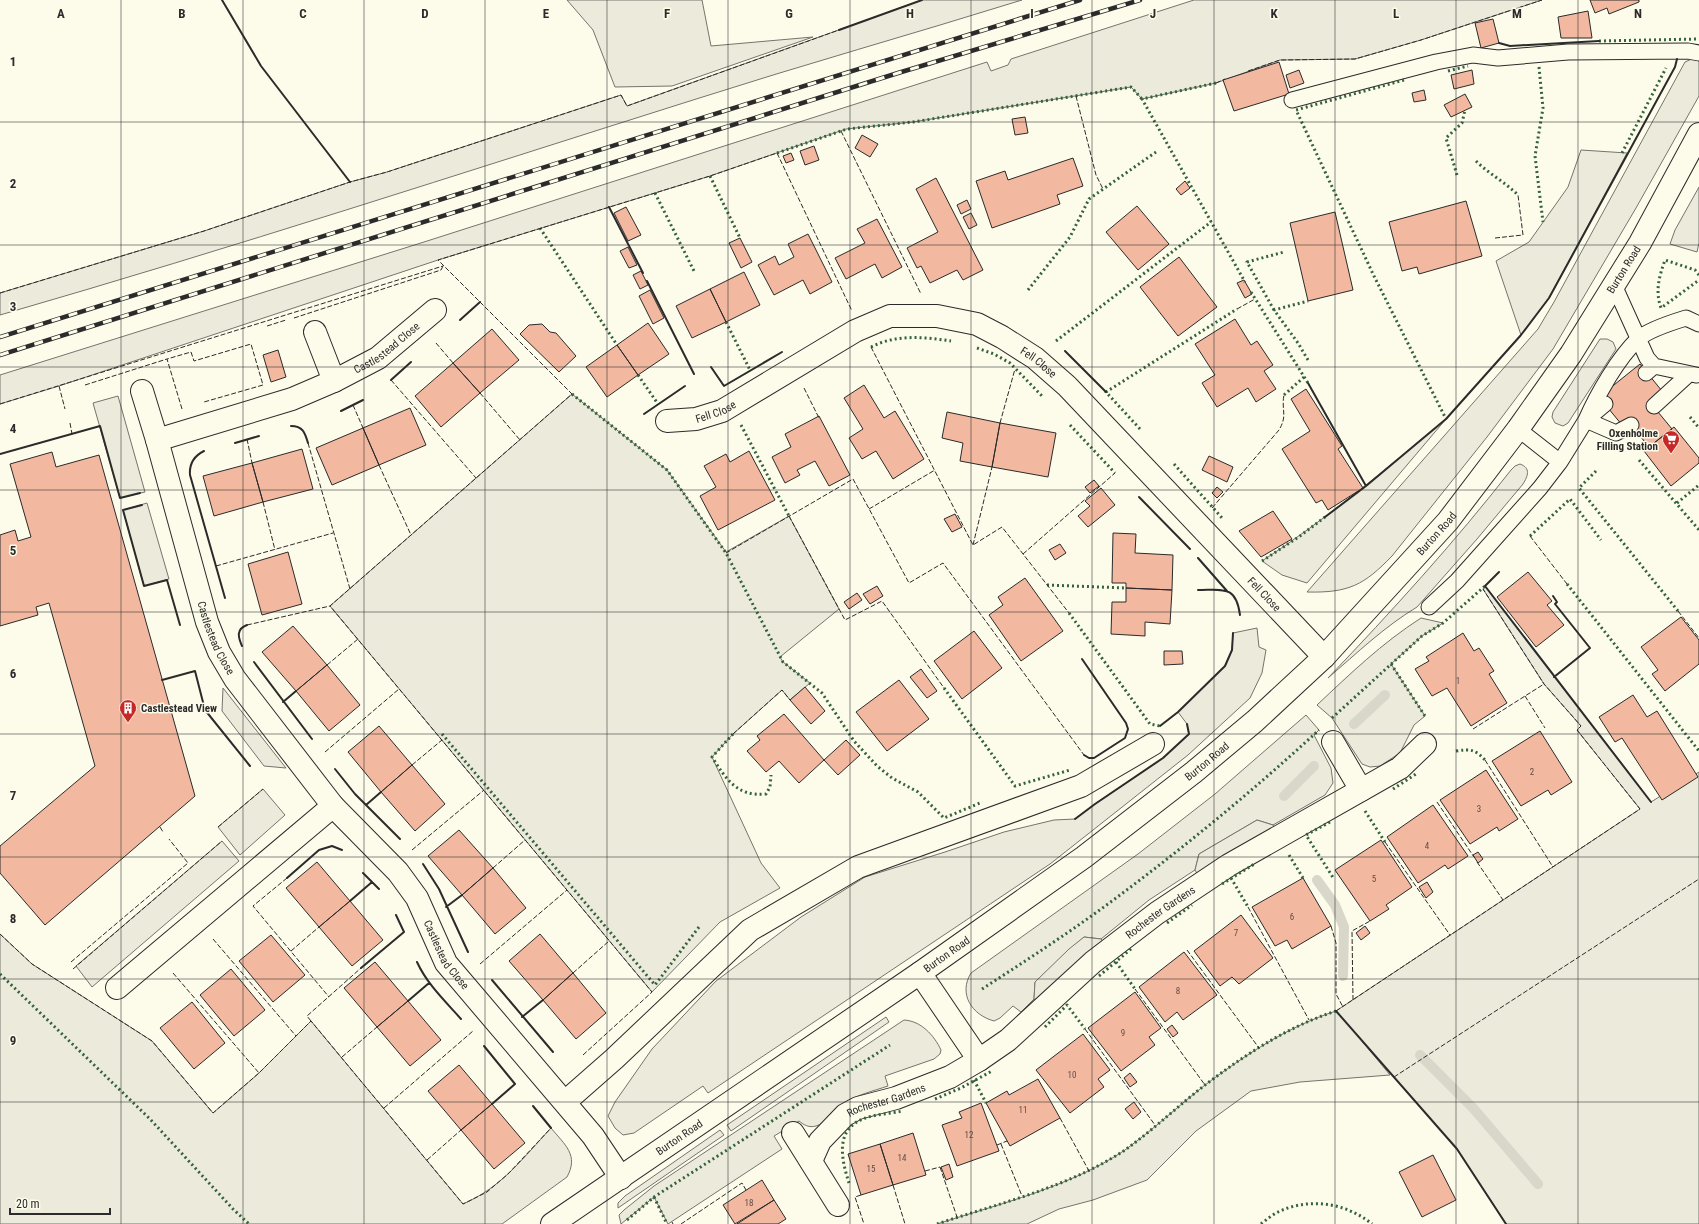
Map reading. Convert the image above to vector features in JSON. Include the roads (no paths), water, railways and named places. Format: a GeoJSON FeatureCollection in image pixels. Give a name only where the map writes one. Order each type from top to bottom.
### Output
{"type":"FeatureCollection","features":[{"type":"Feature","properties":{"kind":"street","name":"Burton Road"},"geometry":{"type":"LineString","coordinates":[[552,1224],[920,972],[1084,857],[1194,772],[1255,721],[1324,657],[1448,521],[1518,429],[1571,354],[1640,243],[1699,134]]}},
{"type":"Feature","properties":{"kind":"street","name":"Castlestead Close"},"geometry":{"type":"LineString","coordinates":[[157,440],[292,399],[334,381],[378,358],[435,310]]}},
{"type":"Feature","properties":{"kind":"street","name":"Fell Close"},"geometry":{"type":"LineString","coordinates":[[667,421],[696,419],[722,411],[855,331],[890,316],[937,316],[977,324],[1002,337],[1035,358],[1068,386],[1324,657]]}},
{"type":"Feature","properties":{"kind":"street"},"geometry":{"type":"LineString","coordinates":[[315,332],[334,381]]}},
{"type":"Feature","properties":{"kind":"street","name":"Castlestead Close"},"geometry":{"type":"LineString","coordinates":[[142,391],[207,622],[219,652],[235,679],[333,806],[398,872],[417,898],[446,963],[593,1136],[621,1178]]}},
{"type":"Feature","properties":{"kind":"street"},"geometry":{"type":"LineString","coordinates":[[1333,742],[1360,790]]}},
{"type":"Feature","properties":{"kind":"street"},"geometry":{"type":"LineString","coordinates":[[564,1102],[614,1059],[750,930],[858,867],[1081,786],[1153,744]]}},
{"type":"Feature","properties":{"kind":"street","name":"Rochester Gardens"},"geometry":{"type":"LineString","coordinates":[[811,1161],[820,1141],[845,1115],[858,1108],[896,1098],[950,1077],[979,1060],[1008,1040],[1093,962],[1157,913],[1229,865],[1400,768],[1425,744]]}},
{"type":"Feature","properties":{"kind":"street"},"geometry":{"type":"LineString","coordinates":[[117,988],[333,806]]}},
{"type":"Feature","properties":{"kind":"street"},"geometry":{"type":"LineString","coordinates":[[920,972],[979,1060]]}},
{"type":"Feature","properties":{"kind":"street"},"geometry":{"type":"LineString","coordinates":[[793,1133],[838,1205]]}},
{"type":"Feature","properties":{"kind":"lane"},"geometry":{"type":"LineString","coordinates":[[1292,100],[1436,62],[1473,55],[1498,58],[1568,52],[1699,52]]}},
{"type":"Feature","properties":{"kind":"lane"},"geometry":{"type":"LineString","coordinates":[[1614,285],[1647,358],[1650,369],[1694,375]]}},
{"type":"Feature","properties":{"kind":"lane"},"geometry":{"type":"LineString","coordinates":[[1429,607],[1457,581],[1540,488],[1560,462],[1586,420],[1595,399],[1618,364],[1638,338],[1666,324],[1686,318],[1699,324]]}},
{"type":"Feature","properties":{"kind":"lane"},"geometry":{"type":"LineString","coordinates":[[1654,406],[1694,375]]}},
{"type":"Feature","properties":{"kind":"lane"},"geometry":{"type":"LineString","coordinates":[[1586,420],[1605,404]]}},
{"type":"Feature","properties":{"kind":"lane"},"geometry":{"type":"LineString","coordinates":[[1586,420],[1616,433],[1631,425]]}},
{"type":"Feature","properties":{"kind":"lane"},"geometry":{"type":"LineString","coordinates":[[1518,429],[1560,462]]}},
{"type":"Feature","properties":{"kind":"waterway"},"geometry":{"type":"LineString","coordinates":[[1354,724],[1385,695]]}},
{"type":"Feature","properties":{"kind":"waterway"},"geometry":{"type":"LineString","coordinates":[[1284,796],[1314,766]]}},
{"type":"Feature","properties":{"kind":"waterway"},"geometry":{"type":"LineString","coordinates":[[1317,880],[1335,905],[1344,927],[1343,976]]}},
{"type":"Feature","properties":{"kind":"waterway"},"geometry":{"type":"LineString","coordinates":[[1420,1055],[1473,1108],[1538,1184]]}},
{"type":"Feature","properties":{"kind":"railway"},"geometry":{"type":"LineString","coordinates":[[0,337],[1080,0]]}},
{"type":"Feature","properties":{"kind":"railway"},"geometry":{"type":"LineString","coordinates":[[0,355],[898,73],[1140,0]]}},
{"type":"Feature","properties":{"kind":"place","name":"Oxenholme Filling Station"},"geometry":{"type":"Point","coordinates":[1671,454]}},
{"type":"Feature","properties":{"kind":"place","name":"Castlestead View"},"geometry":{"type":"Point","coordinates":[128,723]}}]}
